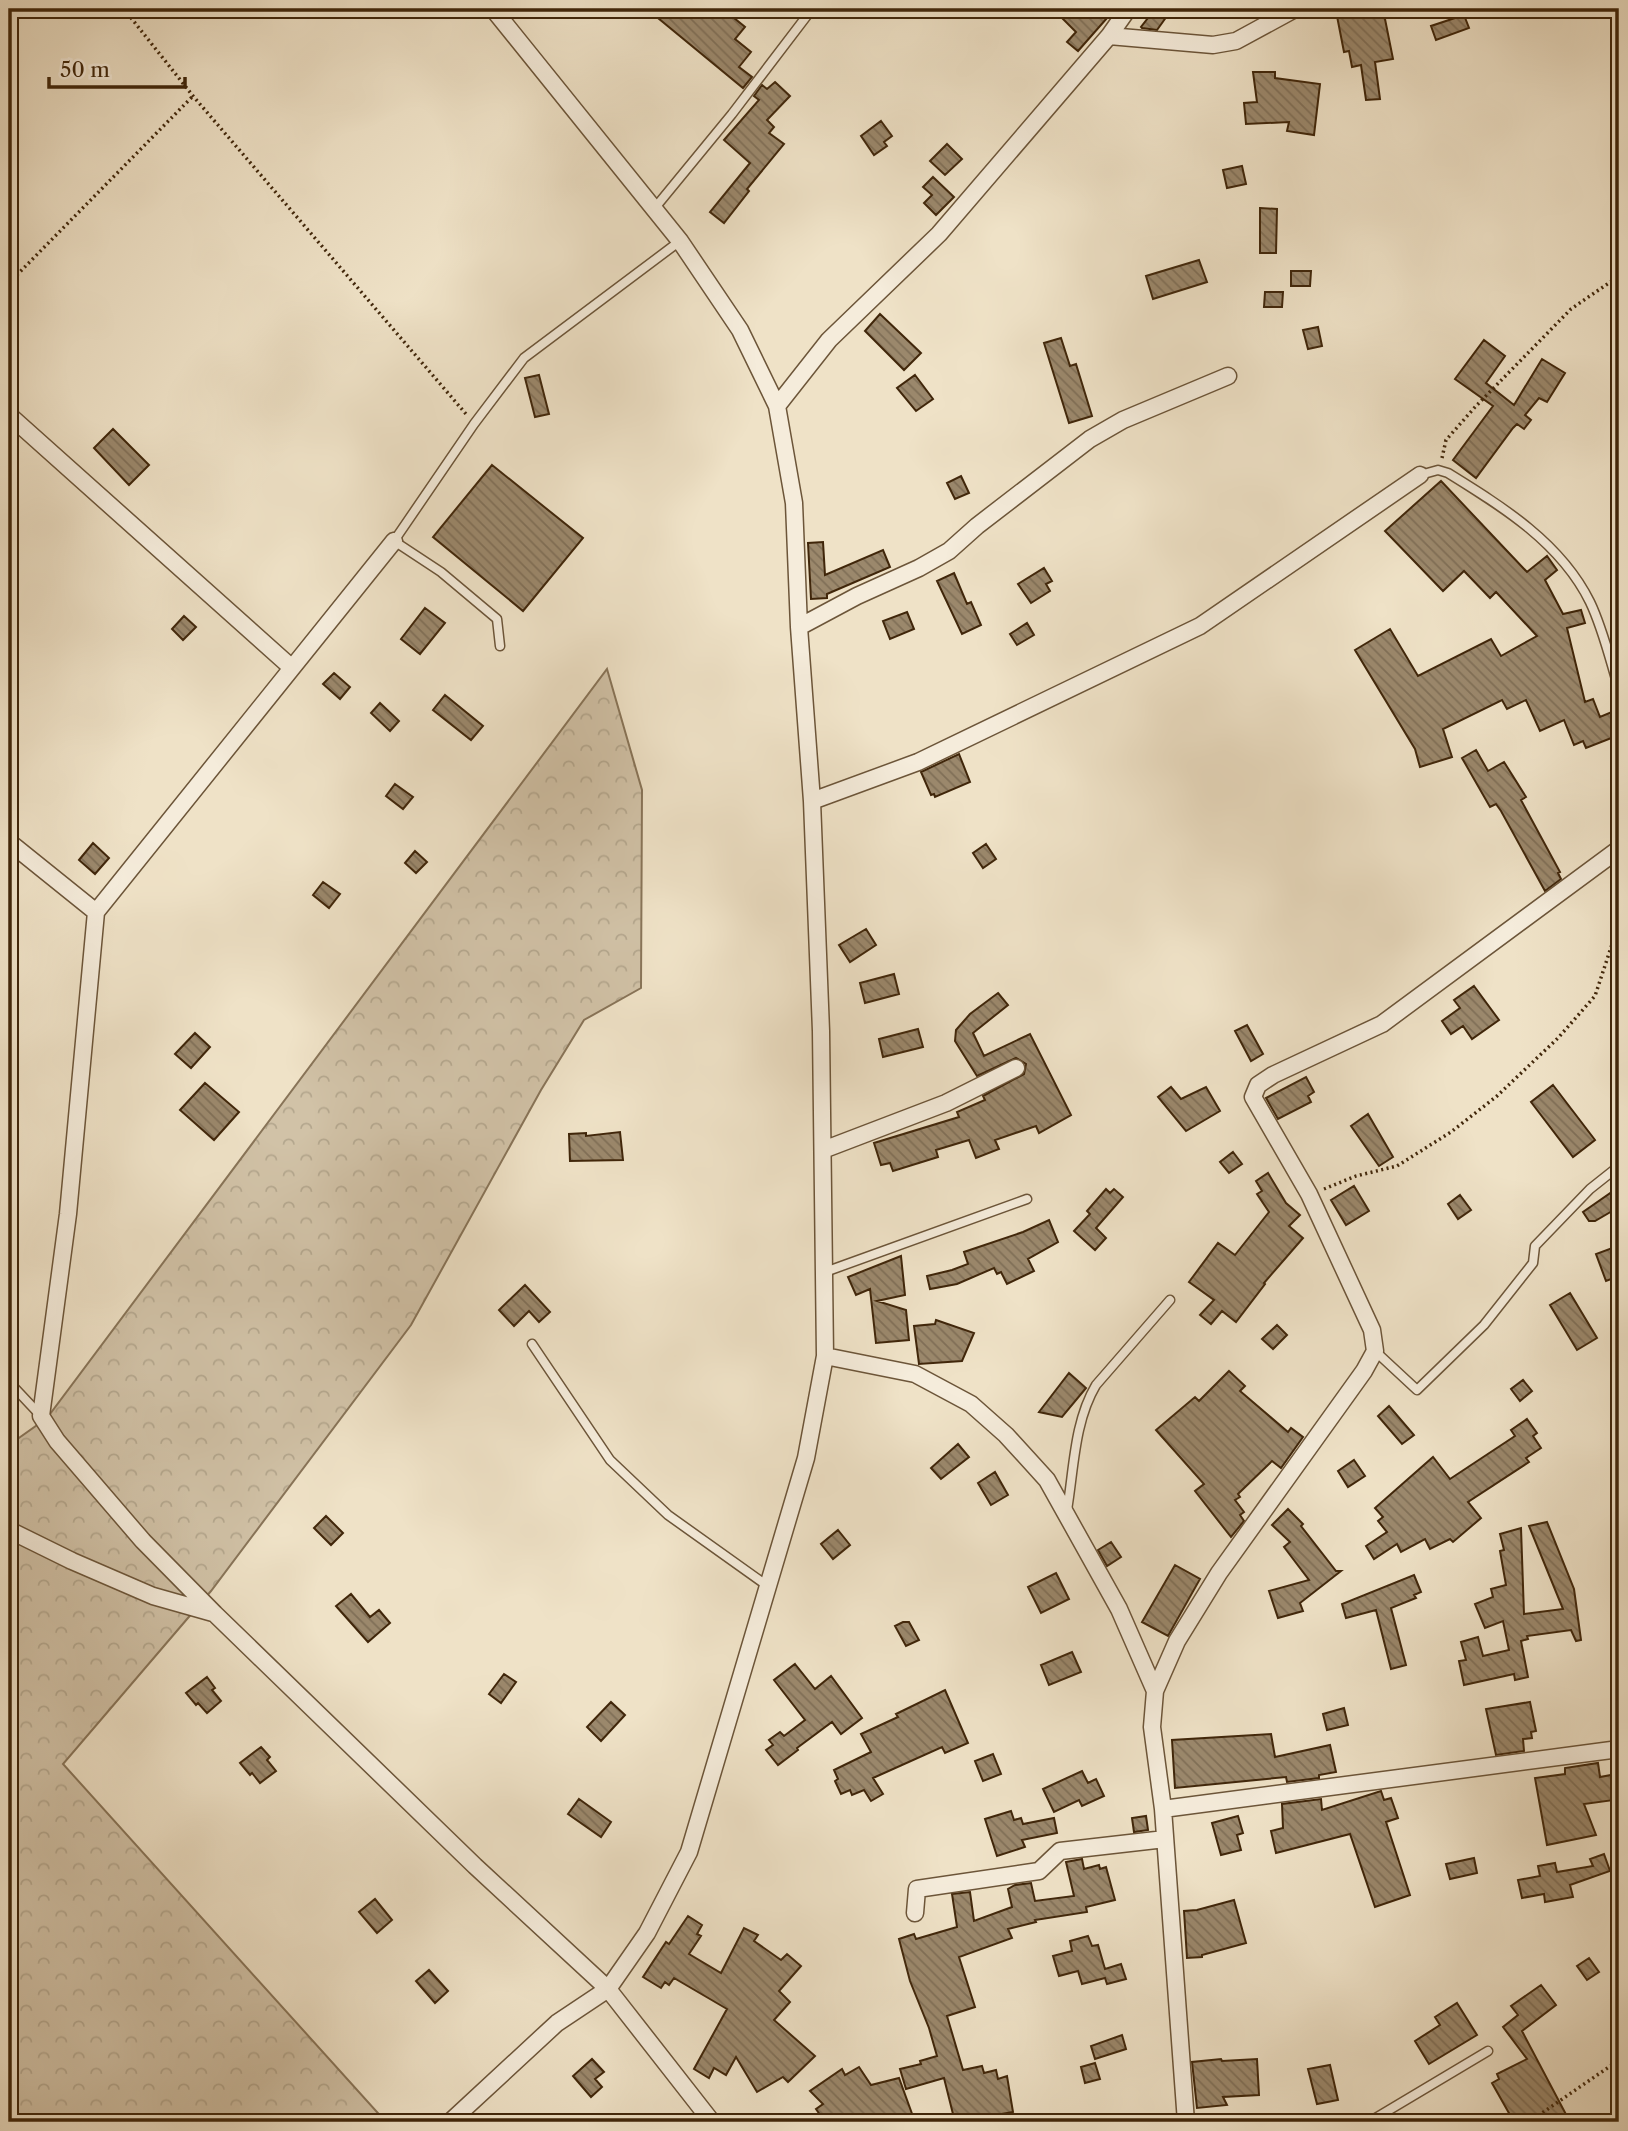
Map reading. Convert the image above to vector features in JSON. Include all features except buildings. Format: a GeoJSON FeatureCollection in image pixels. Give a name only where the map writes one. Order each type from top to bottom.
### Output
{"type":"FeatureCollection","features":[{"type":"Feature","properties":{"kind":"street"},"geometry":{"type":"LineString","coordinates":[[450,2122],[556,2023],[608,1989],[646,1933],[689,1852],[806,1458],[825,1356],[821,1031],[812,801],[799,627],[794,503],[777,405],[740,330],[680,241],[493,9]]}},
{"type":"Feature","properties":{"kind":"street"},"geometry":{"type":"LineString","coordinates":[[777,405],[829,340],[939,234],[1109,36],[1128,9]]}},
{"type":"Feature","properties":{"kind":"street"},"geometry":{"type":"LineString","coordinates":[[1109,36],[1228,44],[1295,9]]}},
{"type":"Feature","properties":{"kind":"street"},"geometry":{"type":"LineString","coordinates":[[799,627],[949,551],[976,526],[1101,433],[1164,401],[1228,376]]}},
{"type":"Feature","properties":{"kind":"street"},"geometry":{"type":"LineString","coordinates":[[9,415],[292,668]]}},
{"type":"Feature","properties":{"kind":"street"},"geometry":{"type":"LineString","coordinates":[[812,801],[918,762],[1200,626],[1420,475]]}},
{"type":"Feature","properties":{"kind":"street"},"geometry":{"type":"LineString","coordinates":[[394,541],[96,912],[68,1214],[41,1416],[57,1441],[100,1491],[215,1614],[465,1857],[608,1989],[712,2122]]}},
{"type":"Feature","properties":{"kind":"street"},"geometry":{"type":"LineString","coordinates":[[9,842],[96,912]]}},
{"type":"Feature","properties":{"kind":"street"},"geometry":{"type":"LineString","coordinates":[[1186,2122],[1163,1809],[1152,1727],[1155,1691],[1177,1641],[1219,1573],[1356,1382],[1375,1351],[1372,1330],[1309,1194],[1253,1097],[1258,1085],[1273,1075],[1382,1024],[1619,849]]}},
{"type":"Feature","properties":{"kind":"street"},"geometry":{"type":"LineString","coordinates":[[823,1150],[946,1103],[1016,1068]]}},
{"type":"Feature","properties":{"kind":"street"},"geometry":{"type":"LineString","coordinates":[[825,1356],[915,1374],[971,1404],[1006,1435],[1047,1480],[1119,1609],[1155,1691]]}},
{"type":"Feature","properties":{"kind":"street"},"geometry":{"type":"LineString","coordinates":[[9,1530],[72,1561],[153,1595],[215,1614]]}},
{"type":"Feature","properties":{"kind":"street"},"geometry":{"type":"LineString","coordinates":[[1163,1809],[1619,1749]]}},
{"type":"Feature","properties":{"kind":"street"},"geometry":{"type":"LineString","coordinates":[[915,1913],[917,1889],[1039,1871],[1060,1851],[1165,1839]]}},
{"type":"Feature","properties":{"kind":"lane"},"geometry":{"type":"LineString","coordinates":[[654,209],[732,114],[812,9]]}},
{"type":"Feature","properties":{"kind":"lane"},"geometry":{"type":"LineString","coordinates":[[500,646],[497,619],[441,572],[394,541],[474,424],[524,358],[680,241]]}},
{"type":"Feature","properties":{"kind":"lane"},"geometry":{"type":"LineString","coordinates":[[1420,475],[1438,470],[1448,473],[1544,539],[1565,563],[1590,602],[1619,689]]}},
{"type":"Feature","properties":{"kind":"lane"},"geometry":{"type":"LineString","coordinates":[[1375,1351],[1417,1390],[1484,1325],[1533,1263],[1535,1245],[1590,1189],[1619,1166]]}},
{"type":"Feature","properties":{"kind":"lane"},"geometry":{"type":"LineString","coordinates":[[825,1272],[1027,1199]]}},
{"type":"Feature","properties":{"kind":"lane"},"geometry":{"type":"LineString","coordinates":[[1066,1514],[1082,1415],[1088,1399],[1096,1385],[1170,1300]]}},
{"type":"Feature","properties":{"kind":"lane"},"geometry":{"type":"LineString","coordinates":[[532,1344],[610,1460],[668,1515],[769,1587]]}},
{"type":"Feature","properties":{"kind":"lane"},"geometry":{"type":"LineString","coordinates":[[9,1382],[41,1416]]}},
{"type":"Feature","properties":{"kind":"lane"},"geometry":{"type":"LineString","coordinates":[[1370,2122],[1488,2051]]}},
{"type":"Feature","properties":{"kind":"path"},"geometry":{"type":"LineString","coordinates":[[124,9],[193,96],[474,424]]}},
{"type":"Feature","properties":{"kind":"path"},"geometry":{"type":"LineString","coordinates":[[9,284],[193,96]]}},
{"type":"Feature","properties":{"kind":"path"},"geometry":{"type":"LineString","coordinates":[[1438,470],[1446,440],[1476,406],[1571,309],[1619,276]]}},
{"type":"Feature","properties":{"kind":"path"},"geometry":{"type":"LineString","coordinates":[[1309,1194],[1397,1166],[1451,1132],[1497,1096],[1558,1038],[1595,996],[1619,923]]}},
{"type":"Feature","properties":{"kind":"path"},"geometry":{"type":"LineString","coordinates":[[1529,2122],[1619,2060]]}},
{"type":"Feature","properties":{"kind":"green space"},"geometry":{"type":"Polygon","coordinates":[[[607,669],[642,790],[641,988],[584,1020],[541,1090],[411,1325],[211,1591],[63,1764],[386,2122],[9,2122],[9,1445],[47,1418],[607,669]]]}}]}
